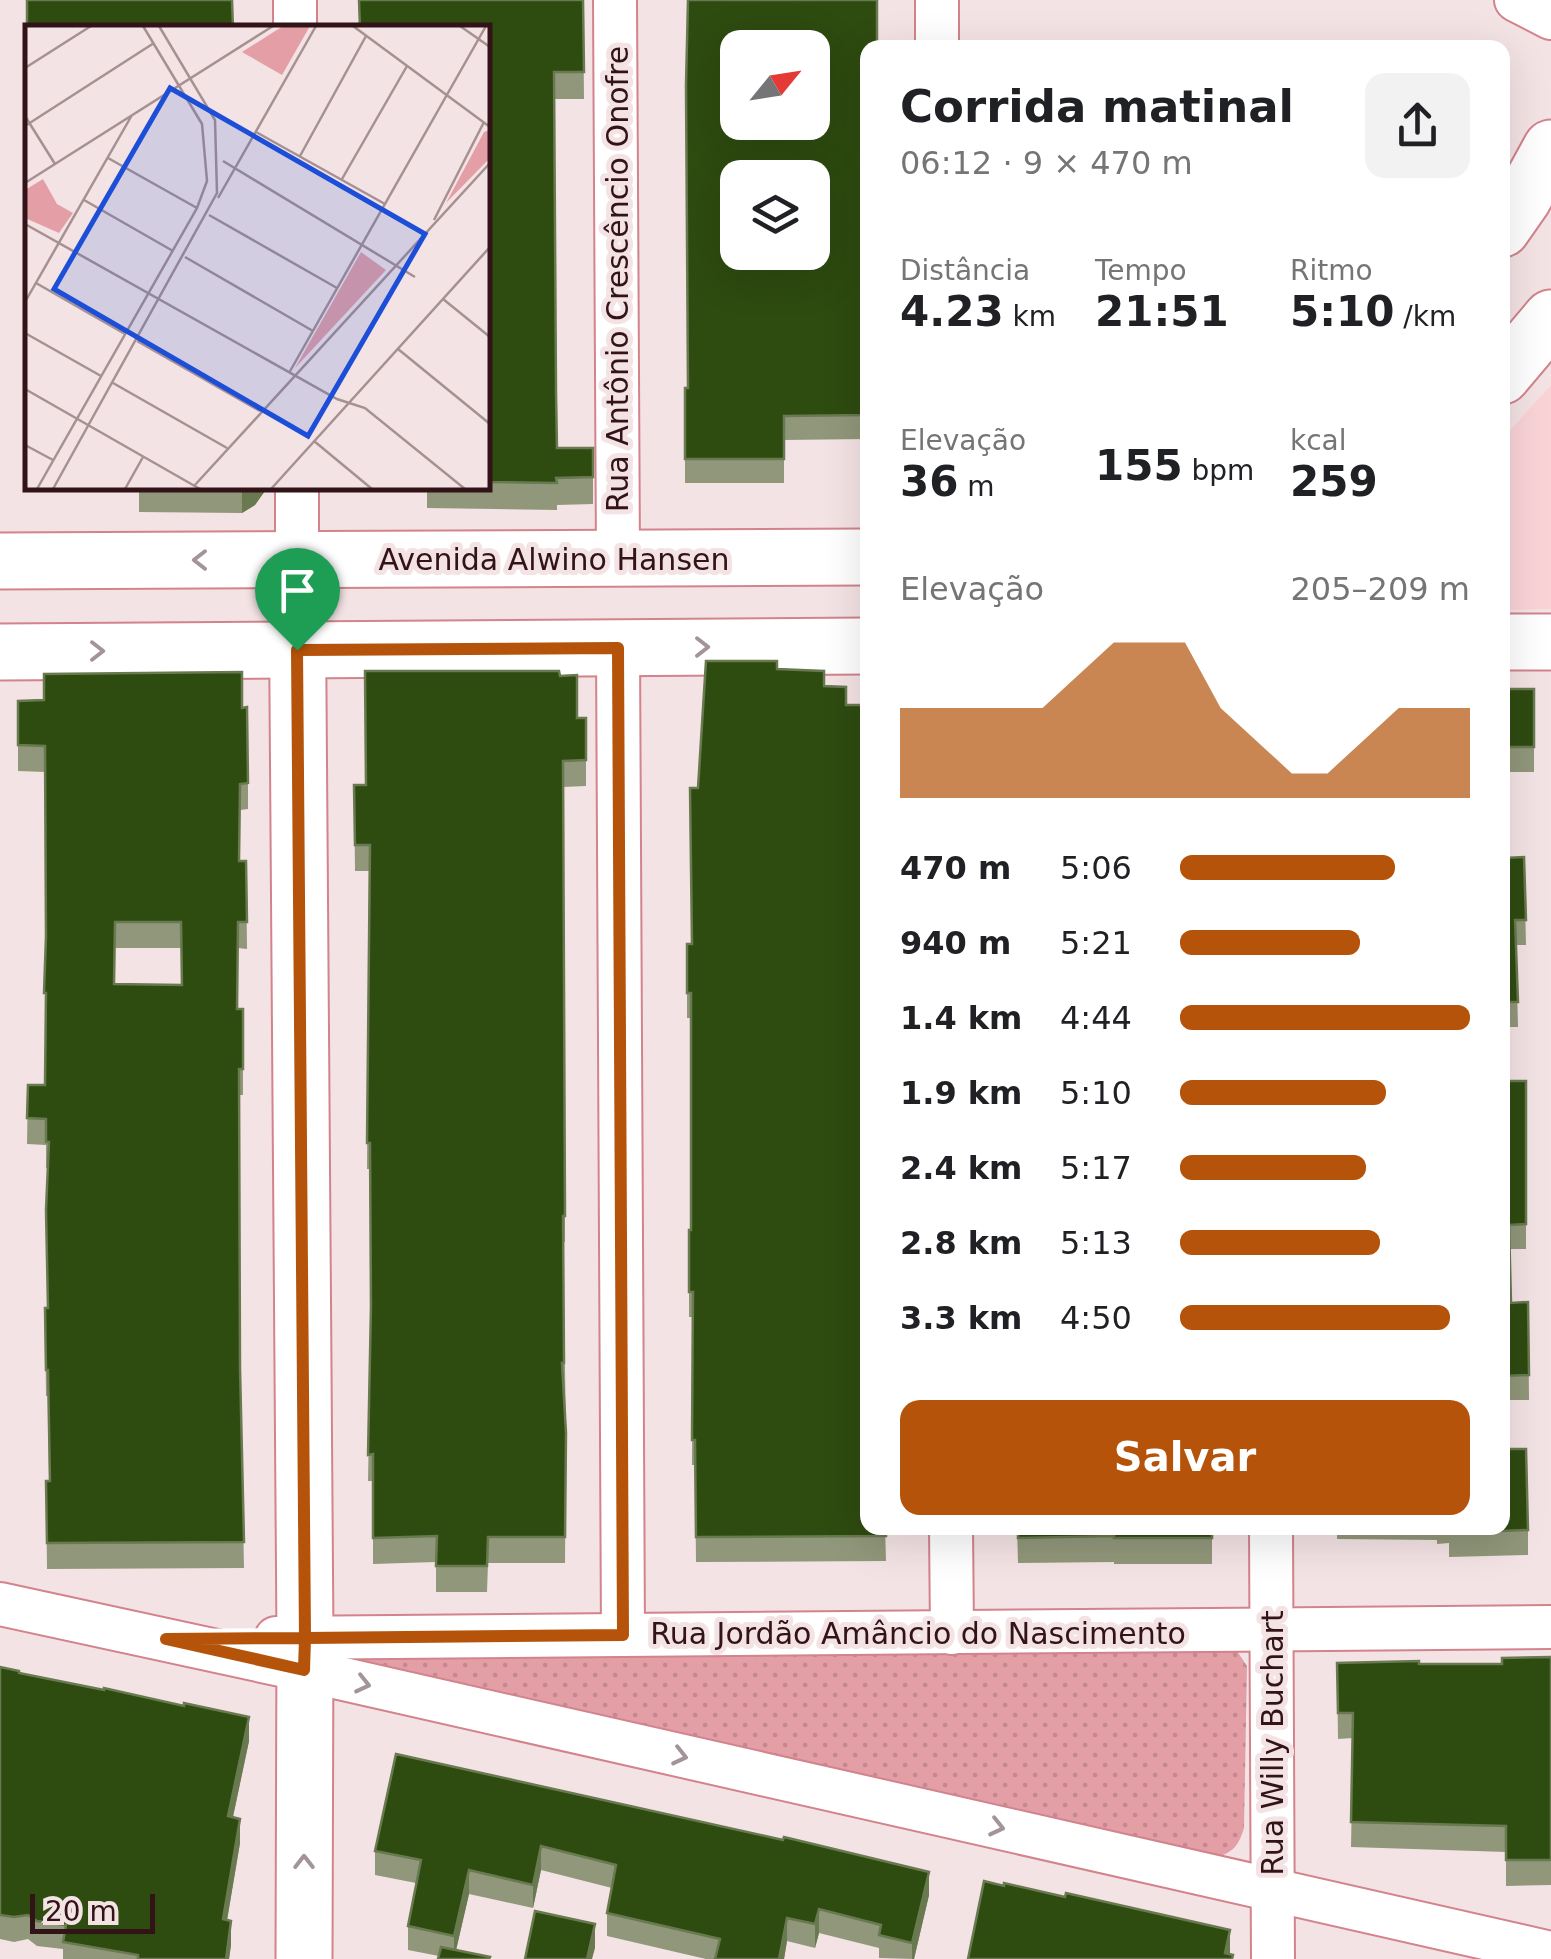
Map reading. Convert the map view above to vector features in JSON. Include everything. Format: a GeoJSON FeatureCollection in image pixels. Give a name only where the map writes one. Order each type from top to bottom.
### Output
{"type":"FeatureCollection","features":[{"type":"Feature","properties":{"kind":"street","name":"Rua Antônio Crescêncio Onofre"},"geometry":{"type":"LineString","coordinates":[[616,0],[618,558]]}},
{"type":"Feature","properties":{"kind":"street"},"geometry":{"type":"LineString","coordinates":[[937,0],[938,40]]}},
{"type":"Feature","properties":{"kind":"street"},"geometry":{"type":"LineString","coordinates":[[1516,0],[1551,18]]}},
{"type":"Feature","properties":{"kind":"street"},"geometry":{"type":"LineString","coordinates":[[1510,218],[1551,148]]}},
{"type":"Feature","properties":{"kind":"street"},"geometry":{"type":"LineString","coordinates":[[1510,367],[1551,318]]}},
{"type":"Feature","properties":{"kind":"street"},"geometry":{"type":"LineString","coordinates":[[297,490],[304,1959]]}},
{"type":"Feature","properties":{"kind":"street","name":"Avenida Alwino Hansen"},"geometry":{"type":"LineString","coordinates":[[0,561],[860,557]]}},
{"type":"Feature","properties":{"kind":"street"},"geometry":{"type":"LineString","coordinates":[[1510,642],[1551,642]]}},
{"type":"Feature","properties":{"kind":"street"},"geometry":{"type":"LineString","coordinates":[[0,652],[860,646]]}},
{"type":"Feature","properties":{"kind":"street"},"geometry":{"type":"LineString","coordinates":[[618,648],[623,1635]]}},
{"type":"Feature","properties":{"kind":"street"},"geometry":{"type":"LineString","coordinates":[[951,1535],[952,1633]]}},
{"type":"Feature","properties":{"kind":"street","name":"Rua Willy Buchart"},"geometry":{"type":"LineString","coordinates":[[1271,1535],[1272,1959]]}},
{"type":"Feature","properties":{"kind":"street"},"geometry":{"type":"LineString","coordinates":[[0,1604],[166,1639],[304,1654],[1272,1890],[1551,1952]]}},
{"type":"Feature","properties":{"kind":"street","name":"Rua Jordão Amâncio do Nascimento"},"geometry":{"type":"LineString","coordinates":[[304,1654],[623,1635],[1551,1628]]}},
{"type":"Feature","properties":{"kind":"shaded area"},"geometry":{"type":"Polygon","coordinates":[[[1551,385],[1551,609],[1510,610],[1510,430],[1551,385]]]}},
{"type":"Feature","properties":{"kind":"shaded area"},"geometry":{"type":"Polygon","coordinates":[[[1235,1648],[1247,1666],[1244,1828],[1236,1846],[1218,1857],[352,1669],[346,1652],[1235,1648]]]}},
{"type":"Feature","properties":{"kind":"building"},"geometry":{"type":"Polygon","coordinates":[[[27,0],[232,0],[233,25],[27,25],[27,0]]]}},
{"type":"Feature","properties":{"kind":"building"},"geometry":{"type":"Polygon","coordinates":[[[359,0],[583,0],[584,72],[554,72],[557,448],[593,448],[593,477],[556,478],[557,483],[490,482],[490,25],[360,25],[359,0]]]}},
{"type":"Feature","properties":{"kind":"building"},"geometry":{"type":"Polygon","coordinates":[[[688,0],[877,0],[877,40],[860,40],[860,415],[784,416],[784,459],[685,459],[688,0]]]}},
{"type":"Feature","properties":{"kind":"building"},"geometry":{"type":"Polygon","coordinates":[[[706,661],[777,661],[777,669],[824,671],[824,686],[846,687],[846,705],[860,705],[860,1535],[886,1536],[696,1537],[693,1292],[689,1292],[691,993],[687,993],[687,944],[692,944],[690,788],[698,788],[706,661]]]}},
{"type":"Feature","properties":{"kind":"building"},"geometry":{"type":"Polygon","coordinates":[[[365,671],[559,671],[560,676],[577,675],[577,718],[586,718],[586,760],[563,761],[565,1537],[488,1537],[487,1566],[436,1566],[437,1536],[373,1538],[373,1454],[368,1455],[370,845],[355,845],[354,785],[366,785],[365,671]]]}},
{"type":"Feature","properties":{"kind":"building"},"geometry":{"type":"Polygon","coordinates":[[[242,672],[242,708],[247,707],[248,783],[240,784],[239,861],[246,861],[247,922],[238,922],[237,1009],[243,1009],[243,1069],[239,1069],[244,1542],[47,1543],[46,1481],[50,1481],[45,1308],[49,1142],[46,1119],[27,1118],[28,1085],[45,1085],[45,746],[18,745],[18,701],[44,700],[44,674],[242,672]],[[115,922],[114,984],[182,985],[181,922],[115,922]]]}},
{"type":"Feature","properties":{"kind":"building"},"geometry":{"type":"Polygon","coordinates":[[[1510,689],[1534,689],[1534,747],[1510,747],[1510,689]]]}},
{"type":"Feature","properties":{"kind":"building"},"geometry":{"type":"Polygon","coordinates":[[[1524,857],[1526,920],[1515,920],[1518,1002],[1510,1002],[1510,858],[1524,857]]]}},
{"type":"Feature","properties":{"kind":"building"},"geometry":{"type":"Polygon","coordinates":[[[1510,1081],[1526,1081],[1526,1224],[1510,1225],[1510,1081]]]}},
{"type":"Feature","properties":{"kind":"building"},"geometry":{"type":"Polygon","coordinates":[[[1510,1264],[1511,1303],[1528,1302],[1529,1375],[1510,1376],[1510,1264]]]}},
{"type":"Feature","properties":{"kind":"building"},"geometry":{"type":"Polygon","coordinates":[[[1510,1449],[1526,1449],[1528,1530],[1510,1531],[1510,1449]]]}},
{"type":"Feature","properties":{"kind":"building"},"geometry":{"type":"Polygon","coordinates":[[[1018,1535],[1212,1535],[1212,1538],[1018,1535]]]}},
{"type":"Feature","properties":{"kind":"building"},"geometry":{"type":"Polygon","coordinates":[[[1551,1657],[1551,1860],[1506,1860],[1506,1826],[1351,1822],[1353,1713],[1338,1713],[1337,1663],[1502,1664],[1502,1658],[1551,1657]]]}},
{"type":"Feature","properties":{"kind":"building"},"geometry":{"type":"Polygon","coordinates":[[[0,1667],[249,1717],[228,1816],[240,1819],[223,1919],[231,1921],[226,1959],[138,1959],[138,1955],[63,1942],[66,1925],[37,1921],[28,1915],[0,1915],[0,1667]]]}},
{"type":"Feature","properties":{"kind":"building"},"geometry":{"type":"Polygon","coordinates":[[[396,1754],[929,1872],[912,1943],[879,1935],[881,1925],[819,1909],[815,1924],[787,1918],[779,1959],[715,1959],[720,1939],[607,1913],[616,1865],[541,1846],[533,1885],[469,1870],[454,1936],[408,1926],[421,1860],[375,1851],[396,1754]]]}},
{"type":"Feature","properties":{"kind":"building"},"geometry":{"type":"Polygon","coordinates":[[[984,1881],[1065,1897],[1066,1893],[1230,1930],[1225,1953],[1233,1955],[1232,1959],[968,1959],[984,1881]]]}},
{"type":"Feature","properties":{"kind":"building"},"geometry":{"type":"Polygon","coordinates":[[[535,1911],[595,1924],[587,1959],[525,1959],[535,1911]]]}},
{"type":"Feature","properties":{"kind":"building"},"geometry":{"type":"Polygon","coordinates":[[[441,1947],[490,1957],[438,1959],[441,1947]]]}},
{"type":"Feature","properties":{"kind":"route"},"geometry":{"type":"LineString","coordinates":[[297,650],[305,1638],[166,1639],[304,1670],[305,1638],[623,1635],[618,648],[297,650]]}}]}
